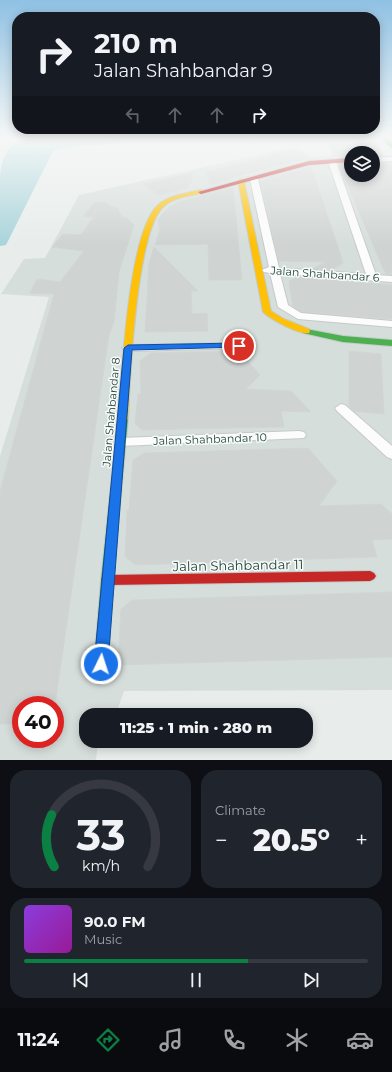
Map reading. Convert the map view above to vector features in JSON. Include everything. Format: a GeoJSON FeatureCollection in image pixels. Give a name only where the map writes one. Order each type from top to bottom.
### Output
{"type":"FeatureCollection","features":[{"type":"Feature","properties":{"kind":"street","name":"Jalan Shahbandar 8"},"geometry":{"type":"LineString","coordinates":[[100,678],[107,580],[121,442],[128,348],[142,247],[155,212],[159,207],[173,199],[273,173]]}},
{"type":"Feature","properties":{"kind":"street"},"geometry":{"type":"LineString","coordinates":[[336,173],[372,278]]}},
{"type":"Feature","properties":{"kind":"street"},"geometry":{"type":"LineString","coordinates":[[254,179],[283,307],[289,312],[298,316],[392,324]]}},
{"type":"Feature","properties":{"kind":"street"},"geometry":{"type":"LineString","coordinates":[[241,181],[249,213],[258,270],[267,312],[289,327],[308,333],[328,337],[392,343]]}},
{"type":"Feature","properties":{"kind":"street","name":"Jalan Shahbandar 6"},"geometry":{"type":"LineString","coordinates":[[258,270],[392,279]]}},
{"type":"Feature","properties":{"kind":"street"},"geometry":{"type":"LineString","coordinates":[[128,348],[239,346]]}},
{"type":"Feature","properties":{"kind":"street"},"geometry":{"type":"LineString","coordinates":[[341,408],[392,454]]}},
{"type":"Feature","properties":{"kind":"street","name":"Jalan Shahbandar 10"},"geometry":{"type":"LineString","coordinates":[[121,442],[299,435]]}},
{"type":"Feature","properties":{"kind":"street","name":"Jalan Shahbandar 11"},"geometry":{"type":"LineString","coordinates":[[107,580],[370,576]]}},
{"type":"Feature","properties":{"kind":"shaded area"},"geometry":{"type":"Polygon","coordinates":[[[175,173],[344,173],[344,182],[380,182],[380,173],[392,173],[392,690],[124,691],[118,708],[79,708],[79,748],[97,748],[96,760],[0,760],[0,456],[49,297],[1,294],[24,259],[45,258],[79,195],[175,173]]]}},
{"type":"Feature","properties":{"kind":"water"},"geometry":{"type":"Polygon","coordinates":[[[3,173],[36,173],[0,241],[0,179],[3,173]]]}},
{"type":"Feature","properties":{"kind":"building"},"geometry":{"type":"Polygon","coordinates":[[[192,173],[192,181],[187,188],[159,195],[144,184],[192,173]]]}},
{"type":"Feature","properties":{"kind":"building"},"geometry":{"type":"Polygon","coordinates":[[[207,173],[247,173],[233,177],[210,185],[207,173]]]}},
{"type":"Feature","properties":{"kind":"building"},"geometry":{"type":"Polygon","coordinates":[[[287,173],[313,173],[343,262],[342,264],[331,270],[312,269],[326,262],[279,261],[260,181],[287,173]]]}},
{"type":"Feature","properties":{"kind":"building"},"geometry":{"type":"Polygon","coordinates":[[[380,173],[392,173],[392,274],[386,274],[346,182],[380,182],[380,173]]]}},
{"type":"Feature","properties":{"kind":"building"},"geometry":{"type":"Polygon","coordinates":[[[233,188],[242,280],[209,280],[208,244],[155,245],[160,230],[158,219],[168,208],[178,202],[233,188]]]}},
{"type":"Feature","properties":{"kind":"building"},"geometry":{"type":"Polygon","coordinates":[[[95,202],[107,203],[111,207],[117,208],[122,217],[127,218],[134,225],[119,272],[114,321],[109,335],[56,696],[12,696],[12,724],[0,724],[0,491],[54,294],[30,293],[37,279],[60,282],[84,251],[52,247],[63,234],[81,235],[94,217],[84,216],[95,202]]]}},
{"type":"Feature","properties":{"kind":"building"},"geometry":{"type":"Polygon","coordinates":[[[154,247],[198,291],[191,291],[192,314],[207,313],[208,331],[145,332],[149,263],[154,247]]]}},
{"type":"Feature","properties":{"kind":"building"},"geometry":{"type":"Polygon","coordinates":[[[297,277],[392,285],[392,319],[301,312],[293,307],[289,281],[297,277]]]}},
{"type":"Feature","properties":{"kind":"building"},"geometry":{"type":"Polygon","coordinates":[[[239,351],[260,375],[246,389],[291,391],[311,412],[281,411],[284,427],[142,430],[135,424],[138,394],[141,394],[140,361],[151,353],[239,351]]]}},
{"type":"Feature","properties":{"kind":"building"},"geometry":{"type":"Polygon","coordinates":[[[349,351],[381,354],[384,414],[354,411],[349,406],[349,351]]]}},
{"type":"Feature","properties":{"kind":"building"},"geometry":{"type":"Polygon","coordinates":[[[308,448],[337,481],[319,506],[381,504],[392,514],[392,539],[372,540],[377,557],[136,565],[125,557],[127,510],[129,510],[133,460],[144,453],[308,448]]]}},
{"type":"Feature","properties":{"kind":"building"},"geometry":{"type":"Polygon","coordinates":[[[392,592],[392,657],[118,665],[121,609],[132,600],[392,592]]]}},
{"type":"Feature","properties":{"kind":"waterway"},"geometry":{"type":"LineString","coordinates":[[0,179],[3,173]]}},
{"type":"Feature","properties":{"kind":"waterway"},"geometry":{"type":"LineString","coordinates":[[0,241],[36,173]]}},
{"type":"Feature","properties":{"kind":"traffic: fast"},"geometry":{"type":"LineString","coordinates":[[306,331],[343,339],[392,343]]}},
{"type":"Feature","properties":{"kind":"traffic: fast"},"geometry":{"type":"LineString","coordinates":[[100,678],[107,580],[123,419]]}},
{"type":"Feature","properties":{"kind":"traffic: slow"},"geometry":{"type":"LineString","coordinates":[[241,181],[267,312],[281,321],[306,331]]}},
{"type":"Feature","properties":{"kind":"traffic: slow"},"geometry":{"type":"LineString","coordinates":[[123,419],[132,308],[143,245],[150,222],[159,207],[168,201],[201,192]]}},
{"type":"Feature","properties":{"kind":"traffic: jam"},"geometry":{"type":"LineString","coordinates":[[201,192],[270,173]]}},
{"type":"Feature","properties":{"kind":"traffic: jam"},"geometry":{"type":"LineString","coordinates":[[107,580],[370,576]]}},
{"type":"Feature","properties":{"kind":"route"},"geometry":{"type":"LineString","coordinates":[[101,664],[128,348],[239,346]]}}]}
